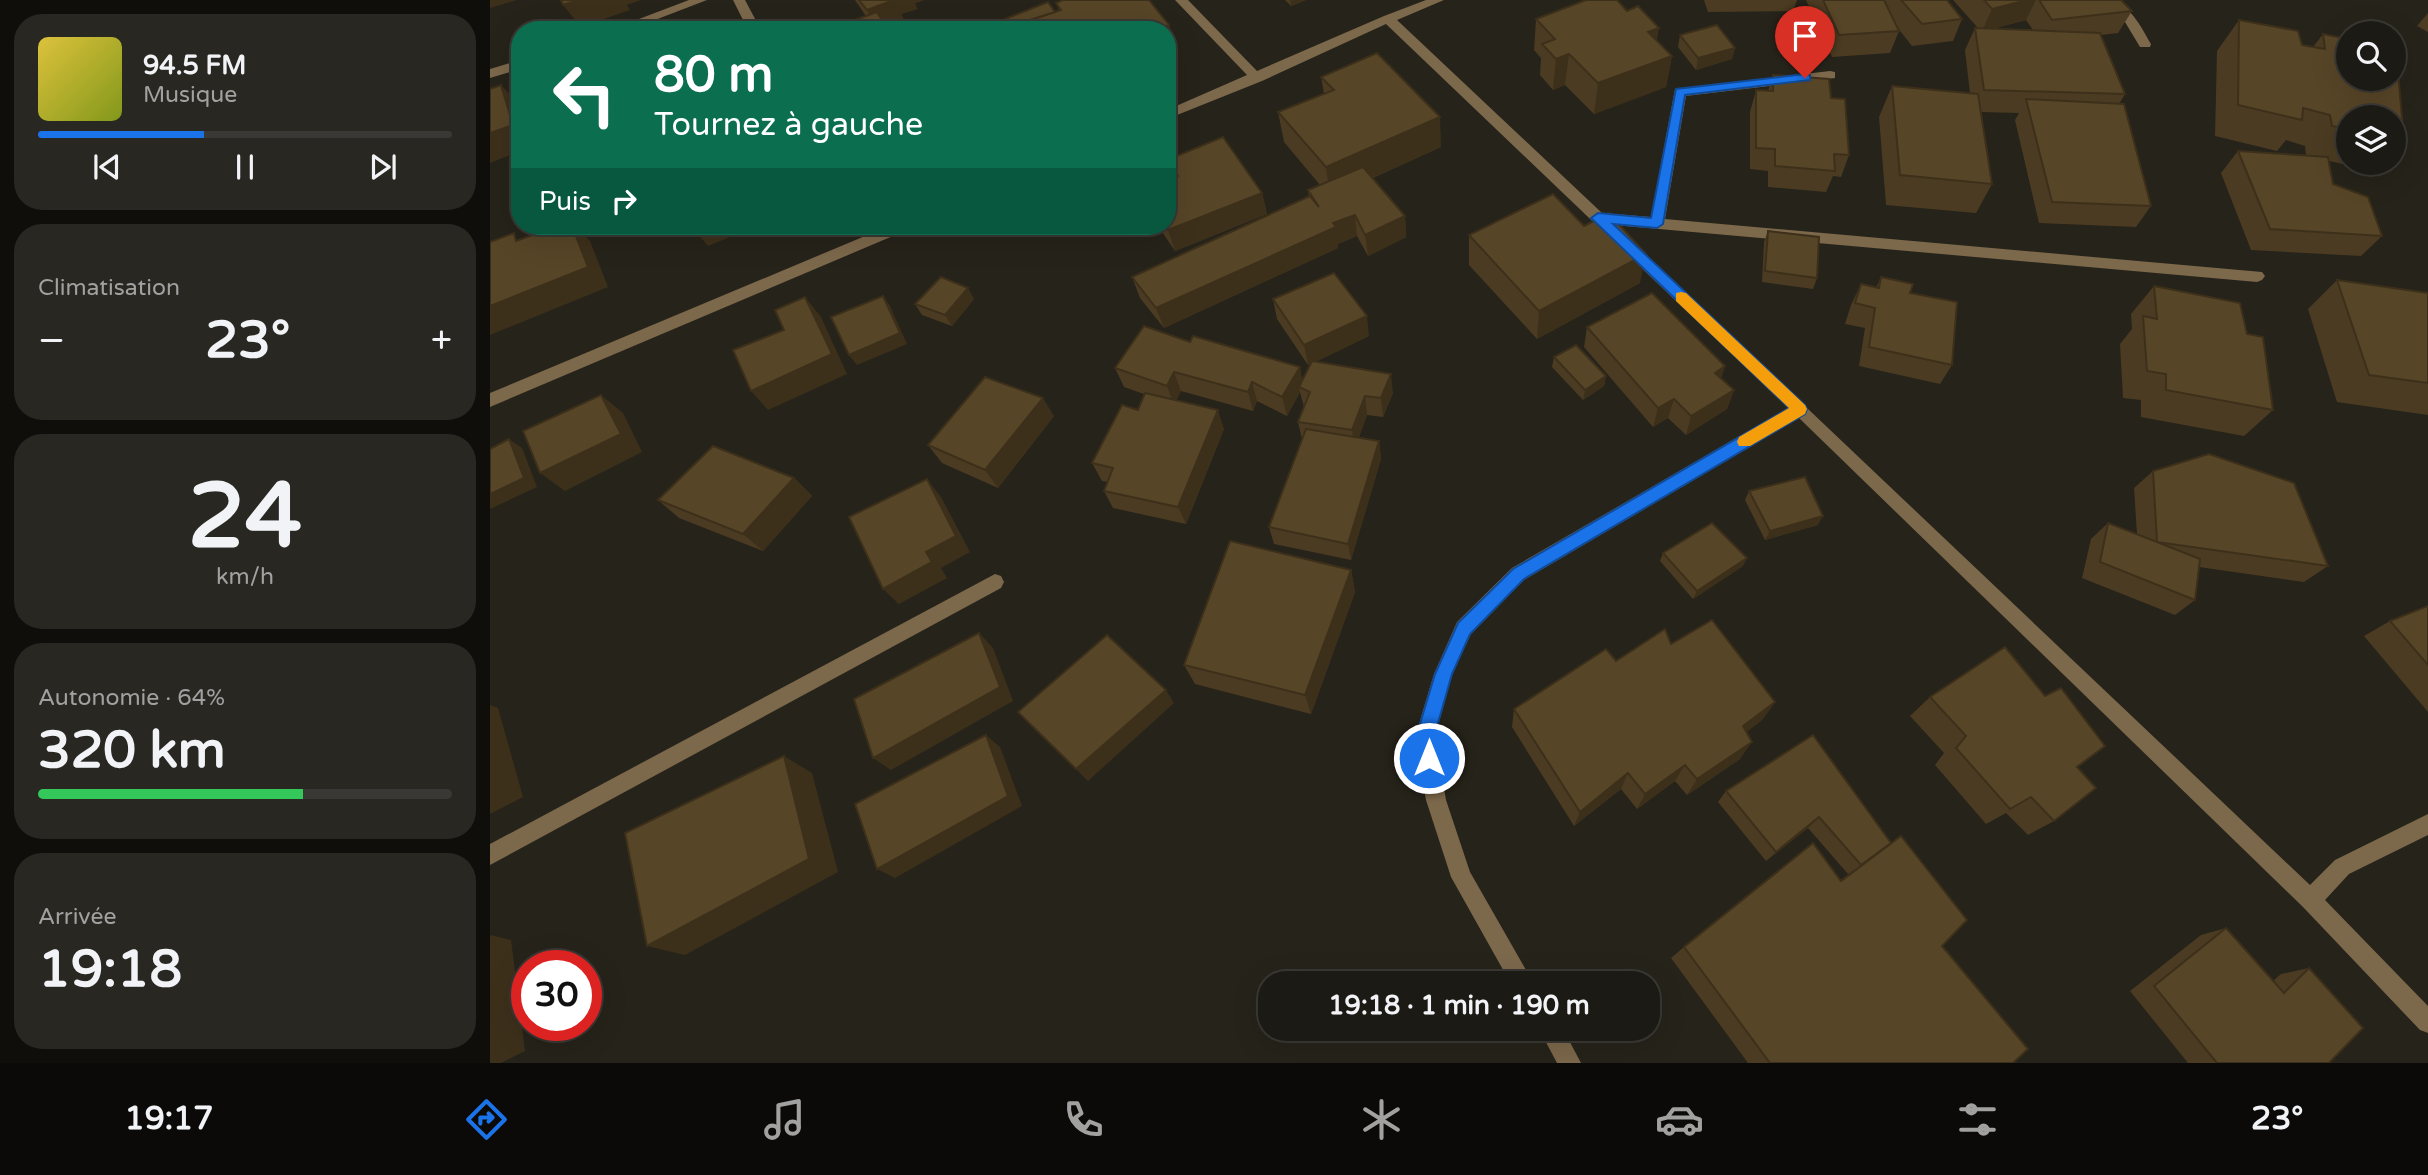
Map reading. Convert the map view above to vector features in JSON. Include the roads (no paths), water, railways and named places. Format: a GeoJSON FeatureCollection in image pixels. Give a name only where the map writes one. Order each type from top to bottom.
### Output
{"type":"FeatureCollection","features":[{"type":"Feature","properties":{"kind":"street"},"geometry":{"type":"LineString","coordinates":[[642,21],[701,0]]}},
{"type":"Feature","properties":{"kind":"street"},"geometry":{"type":"LineString","coordinates":[[739,0],[750,21]]}},
{"type":"Feature","properties":{"kind":"street"},"geometry":{"type":"LineString","coordinates":[[1181,0],[1257,78]]}},
{"type":"Feature","properties":{"kind":"street"},"geometry":{"type":"LineString","coordinates":[[1176,111],[1438,0]]}},
{"type":"Feature","properties":{"kind":"street"},"geometry":{"type":"LineString","coordinates":[[2106,0],[2127,14],[2145,44]]}},
{"type":"Feature","properties":{"kind":"street"},"geometry":{"type":"LineString","coordinates":[[1388,19],[1800,409],[2310,900],[2428,1022]]}},
{"type":"Feature","properties":{"kind":"street"},"geometry":{"type":"LineString","coordinates":[[490,74],[511,67]]}},
{"type":"Feature","properties":{"kind":"street"},"geometry":{"type":"LineString","coordinates":[[1657,224],[1680,92],[1830,75]]}},
{"type":"Feature","properties":{"kind":"street"},"geometry":{"type":"LineString","coordinates":[[1598,218],[2257,276]]}},
{"type":"Feature","properties":{"kind":"street"},"geometry":{"type":"LineString","coordinates":[[490,400],[859,235]]}},
{"type":"Feature","properties":{"kind":"street"},"geometry":{"type":"LineString","coordinates":[[1515,971],[1461,877],[1436,800],[1425,737],[1443,674],[1464,628],[1518,574],[1800,409]]}},
{"type":"Feature","properties":{"kind":"street"},"geometry":{"type":"LineString","coordinates":[[490,855],[995,582]]}},
{"type":"Feature","properties":{"kind":"street"},"geometry":{"type":"LineString","coordinates":[[2310,900],[2342,867],[2428,824]]}},
{"type":"Feature","properties":{"kind":"street"},"geometry":{"type":"LineString","coordinates":[[1557,1041],[1570,1063]]}}]}
